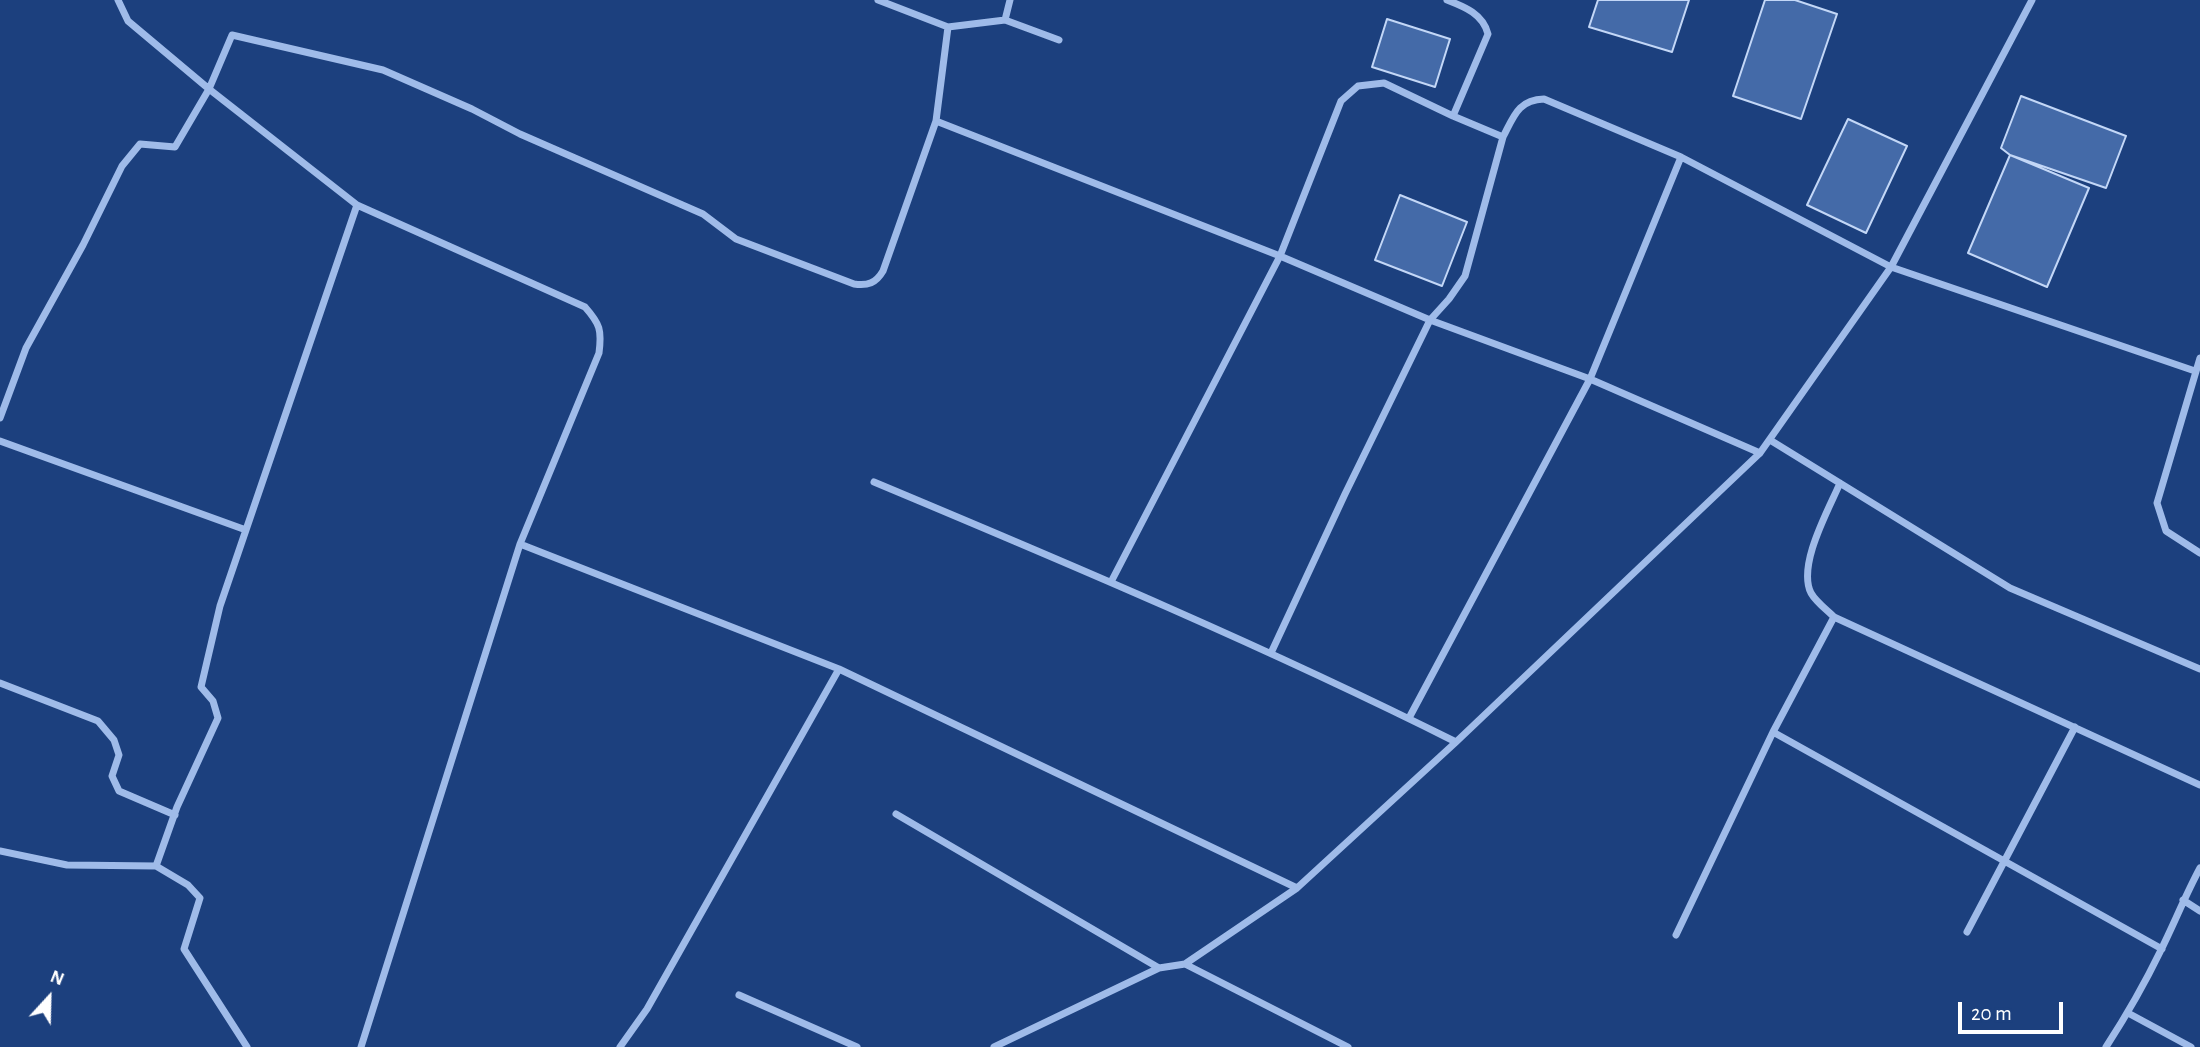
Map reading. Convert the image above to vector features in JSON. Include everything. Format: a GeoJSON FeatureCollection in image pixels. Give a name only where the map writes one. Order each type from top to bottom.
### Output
{"type":"FeatureCollection","features":[{"type":"Feature","properties":{"kind":"street"},"geometry":{"type":"LineString","coordinates":[[118,0],[128,21],[209,89],[357,205],[585,307],[598,322],[601,337],[598,353],[520,544],[361,1047]]}},
{"type":"Feature","properties":{"kind":"street"},"geometry":{"type":"LineString","coordinates":[[878,0],[948,27],[1005,20],[1059,40]]}},
{"type":"Feature","properties":{"kind":"street"},"geometry":{"type":"LineString","coordinates":[[1005,20],[1010,0]]}},
{"type":"Feature","properties":{"kind":"street"},"geometry":{"type":"LineString","coordinates":[[1447,0],[1479,16],[1488,34],[1453,116]]}},
{"type":"Feature","properties":{"kind":"street"},"geometry":{"type":"LineString","coordinates":[[994,1047],[1159,968],[1185,964],[1297,888],[1456,742],[1760,453],[1891,267],[2032,0]]}},
{"type":"Feature","properties":{"kind":"street"},"geometry":{"type":"LineString","coordinates":[[0,418],[26,348],[83,245],[122,166],[140,144],[175,147],[209,89],[232,35],[383,71],[703,214],[736,240],[855,284],[865,285],[878,280],[883,271],[936,121],[948,27]]}},
{"type":"Feature","properties":{"kind":"street"},"geometry":{"type":"LineString","coordinates":[[1111,582],[1280,256],[1341,101],[1358,86],[1384,83],[1503,137]]}},
{"type":"Feature","properties":{"kind":"street"},"geometry":{"type":"LineString","coordinates":[[1271,653],[1430,320],[1465,275],[1503,137],[1518,109],[1527,101],[1544,99],[1681,156],[1891,267],[2195,371]]}},
{"type":"Feature","properties":{"kind":"street"},"geometry":{"type":"LineString","coordinates":[[936,121],[1280,256],[1430,320],[1590,379],[1760,453]]}},
{"type":"Feature","properties":{"kind":"street"},"geometry":{"type":"LineString","coordinates":[[1409,718],[1590,379],[1681,156]]}},
{"type":"Feature","properties":{"kind":"street"},"geometry":{"type":"LineString","coordinates":[[156,866],[174,815],[218,718],[213,701],[201,687],[220,606],[357,205]]}},
{"type":"Feature","properties":{"kind":"street"},"geometry":{"type":"LineString","coordinates":[[2200,358],[2157,503],[2166,531],[2200,552]]}},
{"type":"Feature","properties":{"kind":"street"},"geometry":{"type":"LineString","coordinates":[[1770,440],[2011,588],[2200,669]]}},
{"type":"Feature","properties":{"kind":"street"},"geometry":{"type":"LineString","coordinates":[[0,441],[246,530]]}},
{"type":"Feature","properties":{"kind":"street"},"geometry":{"type":"LineString","coordinates":[[874,482],[1271,653],[1456,742]]}},
{"type":"Feature","properties":{"kind":"street"},"geometry":{"type":"LineString","coordinates":[[1840,483],[1807,570],[1811,593],[1834,617],[2200,785]]}},
{"type":"Feature","properties":{"kind":"street"},"geometry":{"type":"LineString","coordinates":[[520,544],[839,669],[1297,888]]}},
{"type":"Feature","properties":{"kind":"street"},"geometry":{"type":"LineString","coordinates":[[1675,935],[1773,732],[1834,617]]}},
{"type":"Feature","properties":{"kind":"street"},"geometry":{"type":"LineString","coordinates":[[620,1047],[647,1009],[839,669]]}},
{"type":"Feature","properties":{"kind":"street"},"geometry":{"type":"LineString","coordinates":[[0,683],[98,721],[114,740],[119,755],[112,776],[119,791],[174,815]]}},
{"type":"Feature","properties":{"kind":"street"},"geometry":{"type":"LineString","coordinates":[[1966,932],[2076,727]]}},
{"type":"Feature","properties":{"kind":"street"},"geometry":{"type":"LineString","coordinates":[[1773,732],[2003,863],[2162,949]]}},
{"type":"Feature","properties":{"kind":"street"},"geometry":{"type":"LineString","coordinates":[[896,814],[1159,968]]}},
{"type":"Feature","properties":{"kind":"street"},"geometry":{"type":"LineString","coordinates":[[0,850],[67,865],[156,866],[188,885],[200,898],[184,949],[247,1047]]}},
{"type":"Feature","properties":{"kind":"street"},"geometry":{"type":"LineString","coordinates":[[2106,1047],[2128,1013],[2162,949],[2200,868]]}},
{"type":"Feature","properties":{"kind":"street"},"geometry":{"type":"LineString","coordinates":[[2183,900],[2200,911]]}},
{"type":"Feature","properties":{"kind":"street"},"geometry":{"type":"LineString","coordinates":[[1185,964],[1348,1047]]}},
{"type":"Feature","properties":{"kind":"street"},"geometry":{"type":"LineString","coordinates":[[738,995],[856,1047]]}},
{"type":"Feature","properties":{"kind":"street"},"geometry":{"type":"LineString","coordinates":[[2128,1013],[2191,1047]]}},
{"type":"Feature","properties":{"kind":"building"},"geometry":{"type":"Polygon","coordinates":[[[1598,0],[1689,0],[1672,52],[1589,27],[1598,0]]]}},
{"type":"Feature","properties":{"kind":"building"},"geometry":{"type":"Polygon","coordinates":[[[1765,0],[1795,0],[1837,14],[1801,119],[1733,96],[1765,0]]]}},
{"type":"Feature","properties":{"kind":"building"},"geometry":{"type":"Polygon","coordinates":[[[1387,19],[1450,39],[1435,87],[1372,67],[1387,19]]]}},
{"type":"Feature","properties":{"kind":"building"},"geometry":{"type":"Polygon","coordinates":[[[2021,96],[2126,136],[2106,188],[2010,155],[2001,148],[2021,96]]]}},
{"type":"Feature","properties":{"kind":"building"},"geometry":{"type":"Polygon","coordinates":[[[1848,119],[1907,146],[1866,233],[1807,205],[1848,119]]]}},
{"type":"Feature","properties":{"kind":"building"},"geometry":{"type":"Polygon","coordinates":[[[2010,155],[2089,188],[2047,287],[1968,253],[2010,155]]]}},
{"type":"Feature","properties":{"kind":"building"},"geometry":{"type":"Polygon","coordinates":[[[1400,195],[1467,222],[1442,286],[1375,260],[1400,195]]]}}]}
